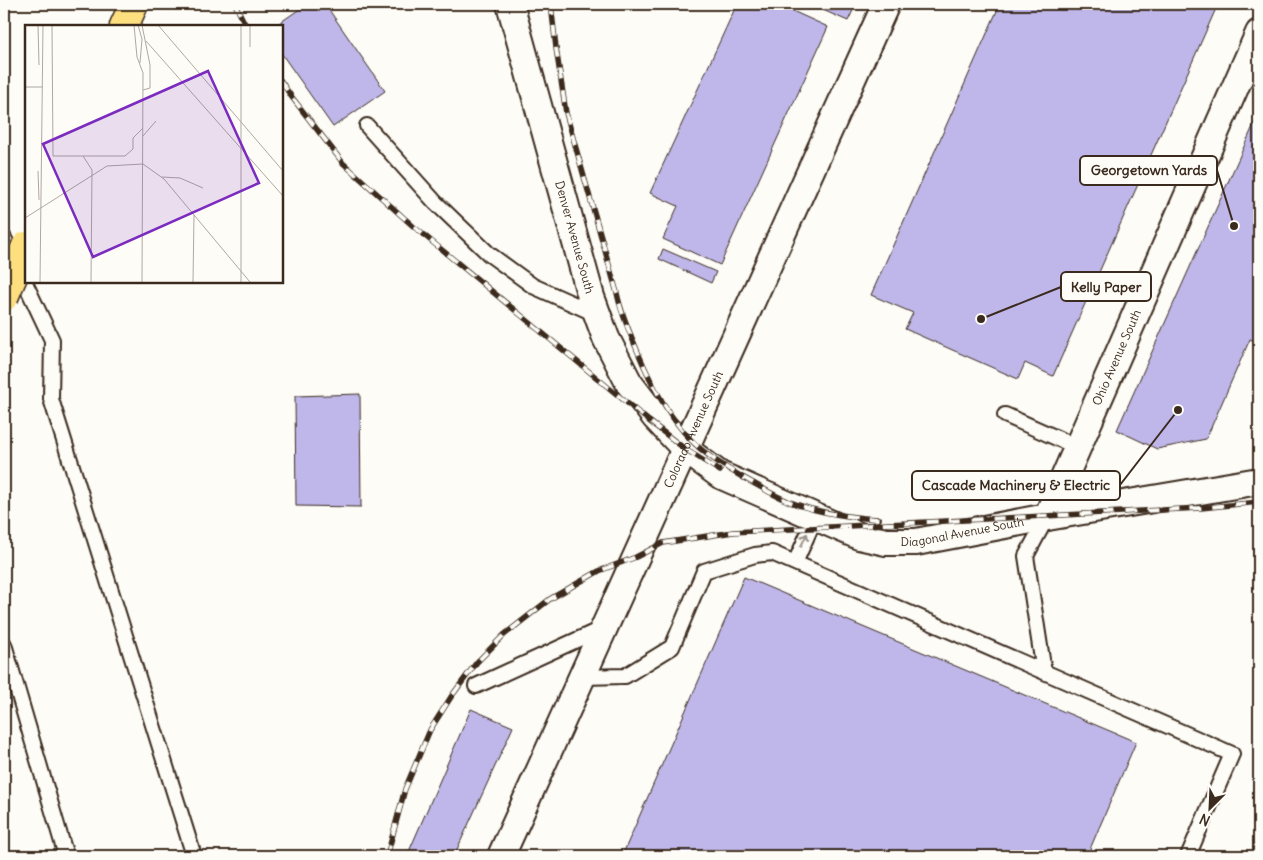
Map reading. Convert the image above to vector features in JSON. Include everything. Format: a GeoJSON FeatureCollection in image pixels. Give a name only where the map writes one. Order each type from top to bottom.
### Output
{"type":"FeatureCollection","features":[{"type":"Feature","properties":{"kind":"main road"},"geometry":{"type":"LineString","coordinates":[[124,25],[134,4]]}},
{"type":"Feature","properties":{"kind":"main road"},"geometry":{"type":"LineString","coordinates":[[4,297],[25,248]]}},
{"type":"Feature","properties":{"kind":"street","name":"Denver Avenue South"},"geometry":{"type":"LineString","coordinates":[[510,4],[591,297],[606,338],[629,383],[655,417],[685,449]]}},
{"type":"Feature","properties":{"kind":"street","name":"Colorado Avenue South"},"geometry":{"type":"LineString","coordinates":[[501,856],[886,4]]}},
{"type":"Feature","properties":{"kind":"street","name":"Ohio Avenue South"},"geometry":{"type":"LineString","coordinates":[[1047,517],[1259,33]]}},
{"type":"Feature","properties":{"kind":"street","name":"Diagonal Avenue South"},"geometry":{"type":"LineString","coordinates":[[685,449],[720,475],[859,536],[886,542],[916,542],[1047,517],[1259,481]]}},
{"type":"Feature","properties":{"kind":"lane"},"geometry":{"type":"LineString","coordinates":[[368,126],[435,202],[490,254],[533,286],[597,314]]}},
{"type":"Feature","properties":{"kind":"lane"},"geometry":{"type":"LineString","coordinates":[[4,238],[52,340],[51,399],[194,856]]}},
{"type":"Feature","properties":{"kind":"lane"},"geometry":{"type":"LineString","coordinates":[[1005,415],[1077,447]]}},
{"type":"Feature","properties":{"kind":"lane"},"geometry":{"type":"LineString","coordinates":[[1044,672],[1026,556],[1047,517]]}},
{"type":"Feature","properties":{"kind":"lane"},"geometry":{"type":"LineString","coordinates":[[795,563],[815,518]]}},
{"type":"Feature","properties":{"kind":"lane"},"geometry":{"type":"LineString","coordinates":[[582,677],[625,676],[672,647],[704,571],[755,555],[772,553],[1232,754],[1188,856]]}},
{"type":"Feature","properties":{"kind":"lane"},"geometry":{"type":"LineString","coordinates":[[476,686],[604,628]]}},
{"type":"Feature","properties":{"kind":"lane"},"geometry":{"type":"LineString","coordinates":[[4,644],[66,856]]}},
{"type":"Feature","properties":{"kind":"building"},"geometry":{"type":"Polygon","coordinates":[[[307,4],[325,4],[385,91],[333,127],[282,54],[282,25],[276,25],[307,4]]]}},
{"type":"Feature","properties":{"kind":"building"},"geometry":{"type":"Polygon","coordinates":[[[737,4],[777,4],[828,27],[720,265],[663,239],[678,206],[650,193],[737,4]]]}},
{"type":"Feature","properties":{"kind":"building"},"geometry":{"type":"Polygon","coordinates":[[[809,4],[856,4],[848,21],[809,4]]]}},
{"type":"Feature","properties":{"kind":"building"},"geometry":{"type":"Polygon","coordinates":[[[1000,4],[1218,4],[1053,376],[1025,363],[1018,379],[905,329],[913,313],[871,295],[1000,4]]]}},
{"type":"Feature","properties":{"kind":"building"},"geometry":{"type":"Polygon","coordinates":[[[1259,113],[1259,343],[1250,339],[1206,439],[1157,449],[1117,430],[1259,113]]]}},
{"type":"Feature","properties":{"kind":"building"},"geometry":{"type":"Polygon","coordinates":[[[663,249],[716,272],[711,283],[659,259],[663,249]]]}},
{"type":"Feature","properties":{"kind":"building"},"geometry":{"type":"Polygon","coordinates":[[[360,394],[361,507],[296,506],[295,396],[360,394]]]}},
{"type":"Feature","properties":{"kind":"building"},"geometry":{"type":"Polygon","coordinates":[[[744,577],[1136,742],[1087,856],[622,856],[744,577]]]}},
{"type":"Feature","properties":{"kind":"building"},"geometry":{"type":"Polygon","coordinates":[[[471,709],[513,727],[454,856],[407,856],[471,709]]]}},
{"type":"Feature","properties":{"kind":"railway"},"geometry":{"type":"LineString","coordinates":[[235,4],[246,25]]}},
{"type":"Feature","properties":{"kind":"railway"},"geometry":{"type":"LineString","coordinates":[[551,4],[566,113],[621,308],[628,329],[653,385],[674,419],[690,439],[702,450],[735,473],[774,495],[815,510],[854,517],[879,519]]}},
{"type":"Feature","properties":{"kind":"railway"},"geometry":{"type":"LineString","coordinates":[[282,82],[343,163],[413,226],[649,421],[685,449],[720,471]]}},
{"type":"Feature","properties":{"kind":"railway"},"geometry":{"type":"LineString","coordinates":[[387,856],[405,789],[430,730],[477,662],[504,635],[550,599],[599,571],[636,557],[663,543],[733,532],[1201,508],[1259,502]]}},
{"type":"Feature","properties":{"kind":"place","name":"Georgetown Yards"},"geometry":{"type":"Point","coordinates":[1234,226]}},
{"type":"Feature","properties":{"kind":"place","name":"Kelly Paper"},"geometry":{"type":"Point","coordinates":[981,319]}},
{"type":"Feature","properties":{"kind":"place","name":"Cascade Machinery & Electric"},"geometry":{"type":"Point","coordinates":[1178,410]}}]}
